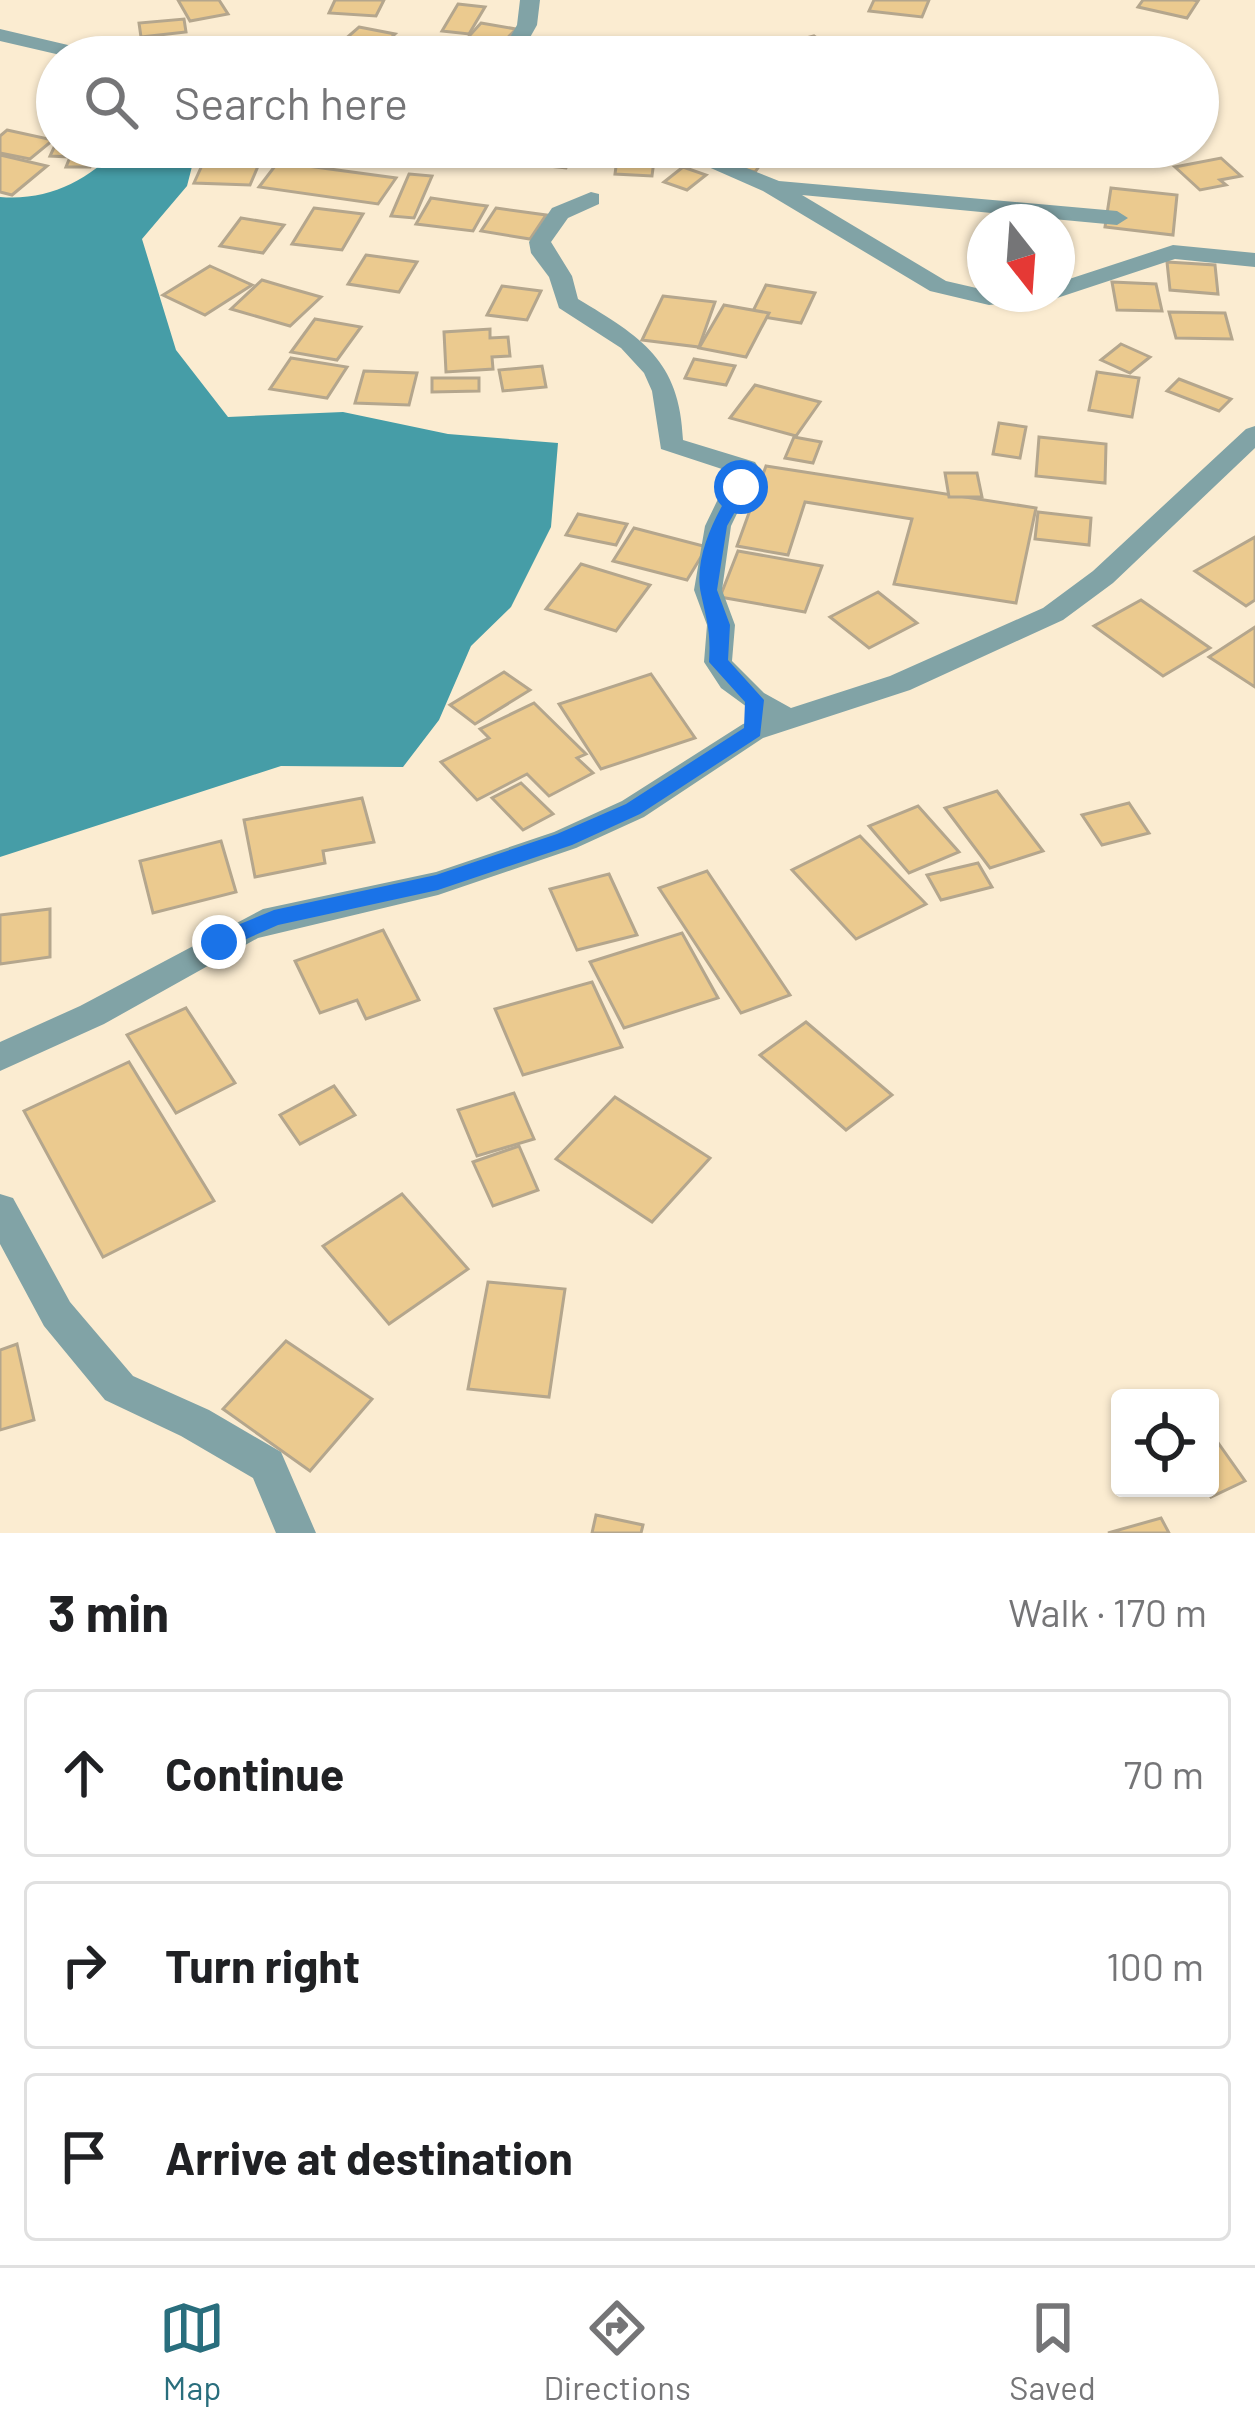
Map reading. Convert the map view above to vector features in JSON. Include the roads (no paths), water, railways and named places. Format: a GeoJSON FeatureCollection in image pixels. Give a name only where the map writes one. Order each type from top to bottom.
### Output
{"type":"FeatureCollection","features":[{"type":"Feature","properties":{"kind":"street"},"geometry":{"type":"LineString","coordinates":[[521,36],[530,0]]}},
{"type":"Feature","properties":{"kind":"street"},"geometry":{"type":"LineString","coordinates":[[0,35],[36,43]]}},
{"type":"Feature","properties":{"kind":"street"},"geometry":{"type":"LineString","coordinates":[[726,168],[771,186],[938,286],[967,293]]}},
{"type":"Feature","properties":{"kind":"street"},"geometry":{"type":"LineString","coordinates":[[771,186],[1117,218]]}},
{"type":"Feature","properties":{"kind":"street"},"geometry":{"type":"LineString","coordinates":[[591,199],[560,213],[540,242],[542,253],[560,276],[567,303],[633,343],[662,379],[671,406],[670,444],[746,468],[718,526],[708,590],[721,625],[718,662],[754,716]]}},
{"type":"Feature","properties":{"kind":"street"},"geometry":{"type":"LineString","coordinates":[[1075,285],[1173,252],[1255,260]]}},
{"type":"Feature","properties":{"kind":"street"},"geometry":{"type":"LineString","coordinates":[[0,1058],[92,1015],[260,923],[438,883],[565,840],[633,809],[754,716],[787,718],[900,683],[1053,614],[1103,577],[1255,434]]}},
{"type":"Feature","properties":{"kind":"street"},"geometry":{"type":"LineString","coordinates":[[0,1209],[57,1314],[119,1388],[194,1423],[267,1466],[296,1533]]}},
{"type":"Feature","properties":{"kind":"water"},"geometry":{"type":"Polygon","coordinates":[[[192,168],[187,186],[142,239],[176,350],[228,417],[343,412],[448,434],[558,443],[551,527],[511,607],[471,646],[439,720],[403,767],[281,766],[0,857],[0,197],[51,192],[94,170],[192,168]]]}}]}
